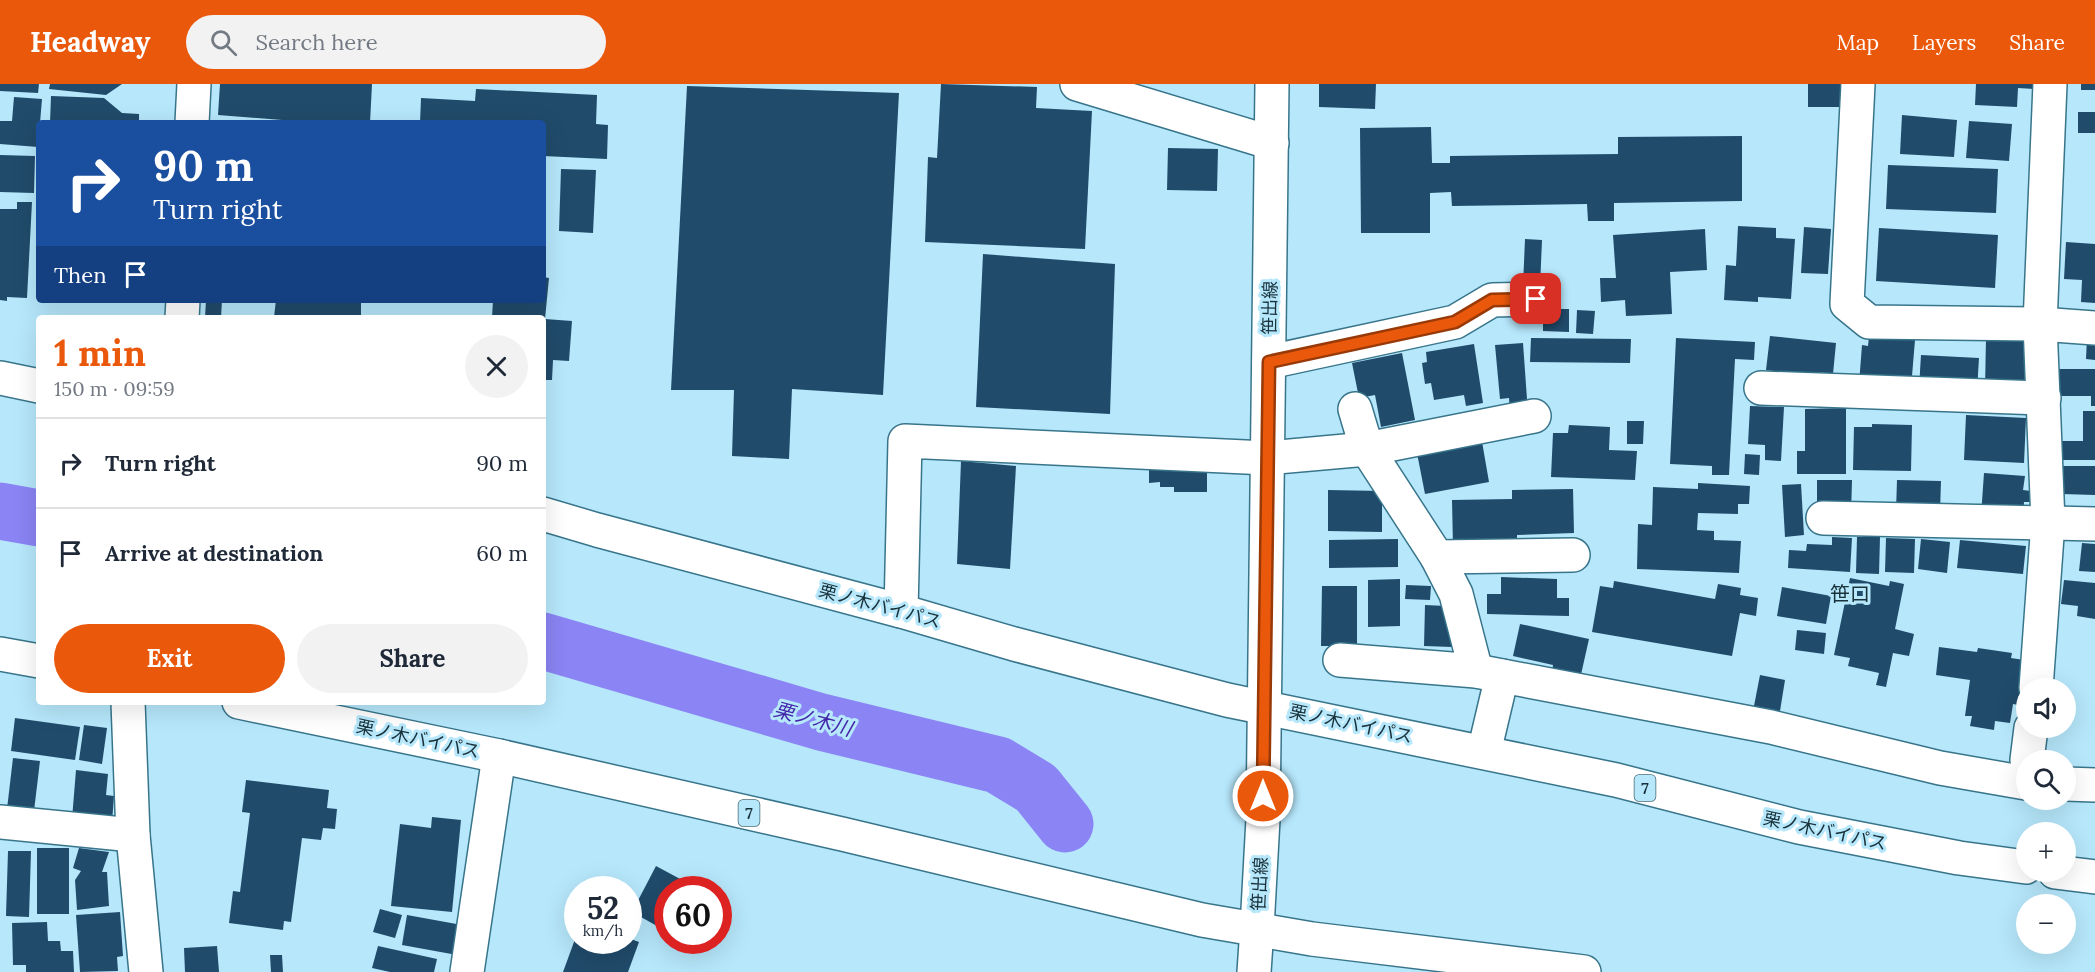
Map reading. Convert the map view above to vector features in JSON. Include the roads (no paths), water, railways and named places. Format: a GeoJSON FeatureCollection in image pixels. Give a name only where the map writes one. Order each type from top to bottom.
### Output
{"type":"FeatureCollection","features":[{"type":"Feature","properties":{"kind":"main road"},"geometry":{"type":"LineString","coordinates":[[192,120],[194,84]]}},
{"type":"Feature","properties":{"kind":"main road"},"geometry":{"type":"LineString","coordinates":[[1077,84],[1272,142]]}},
{"type":"Feature","properties":{"kind":"main road","name":"笹出線"},"geometry":{"type":"LineString","coordinates":[[1254,972],[1263,819],[1272,84]]}},
{"type":"Feature","properties":{"kind":"main road"},"geometry":{"type":"LineString","coordinates":[[1858,84],[1847,304],[1869,322],[2040,324],[2095,328]]}},
{"type":"Feature","properties":{"kind":"main road"},"geometry":{"type":"LineString","coordinates":[[2037,678],[2048,522],[2040,324],[2050,84]]}},
{"type":"Feature","properties":{"kind":"main road"},"geometry":{"type":"LineString","coordinates":[[1269,362],[1455,322],[1492,300],[1536,299]]}},
{"type":"Feature","properties":{"kind":"main road"},"geometry":{"type":"LineString","coordinates":[[0,378],[36,385]]}},
{"type":"Feature","properties":{"kind":"main road"},"geometry":{"type":"LineString","coordinates":[[1761,388],[2044,398]]}},
{"type":"Feature","properties":{"kind":"main road"},"geometry":{"type":"LineString","coordinates":[[1355,409],[1366,449],[1437,557],[1456,594],[1489,674],[1484,752]]}},
{"type":"Feature","properties":{"kind":"main road"},"geometry":{"type":"LineString","coordinates":[[901,611],[905,441],[1268,458],[1366,449],[1534,416]]}},
{"type":"Feature","properties":{"kind":"main road","name":"栗ノ木バイパス"},"geometry":{"type":"LineString","coordinates":[[546,515],[1227,700],[1616,780],[1799,827],[1959,858],[2016,866]]}},
{"type":"Feature","properties":{"kind":"main road"},"geometry":{"type":"LineString","coordinates":[[1823,518],[2095,524]]}},
{"type":"Feature","properties":{"kind":"main road"},"geometry":{"type":"LineString","coordinates":[[1437,557],[1573,555]]}},
{"type":"Feature","properties":{"kind":"main road"},"geometry":{"type":"LineString","coordinates":[[0,654],[36,660]]}},
{"type":"Feature","properties":{"kind":"main road"},"geometry":{"type":"LineString","coordinates":[[1340,660],[1489,674],[1771,727],[1940,768],[2016,773]]}},
{"type":"Feature","properties":{"kind":"main road"},"geometry":{"type":"LineString","coordinates":[[128,705],[133,835],[146,972]]}},
{"type":"Feature","properties":{"kind":"main road","name":"栗ノ木バイパス"},"geometry":{"type":"LineString","coordinates":[[253,705],[499,756],[842,834],[1202,920],[1312,939],[1584,972]]}},
{"type":"Feature","properties":{"kind":"main road"},"geometry":{"type":"LineString","coordinates":[[466,972],[499,756]]}},
{"type":"Feature","properties":{"kind":"main road"},"geometry":{"type":"LineString","coordinates":[[2076,784],[2095,785]]}},
{"type":"Feature","properties":{"kind":"main road"},"geometry":{"type":"LineString","coordinates":[[0,822],[133,835]]}},
{"type":"Feature","properties":{"kind":"main road"},"geometry":{"type":"LineString","coordinates":[[2076,875],[2095,877]]}},
{"type":"Feature","properties":{"kind":"waterway","name":"栗ノ木川"},"geometry":{"type":"LineString","coordinates":[[0,511],[36,517]]}},
{"type":"Feature","properties":{"kind":"waterway","name":"栗ノ木川"},"geometry":{"type":"LineString","coordinates":[[546,642],[821,722],[998,765],[1036,788],[1065,824]]}},
{"type":"Feature","properties":{"kind":"district","name":"笹口"},"geometry":{"type":"Point","coordinates":[1850,594]}}]}
